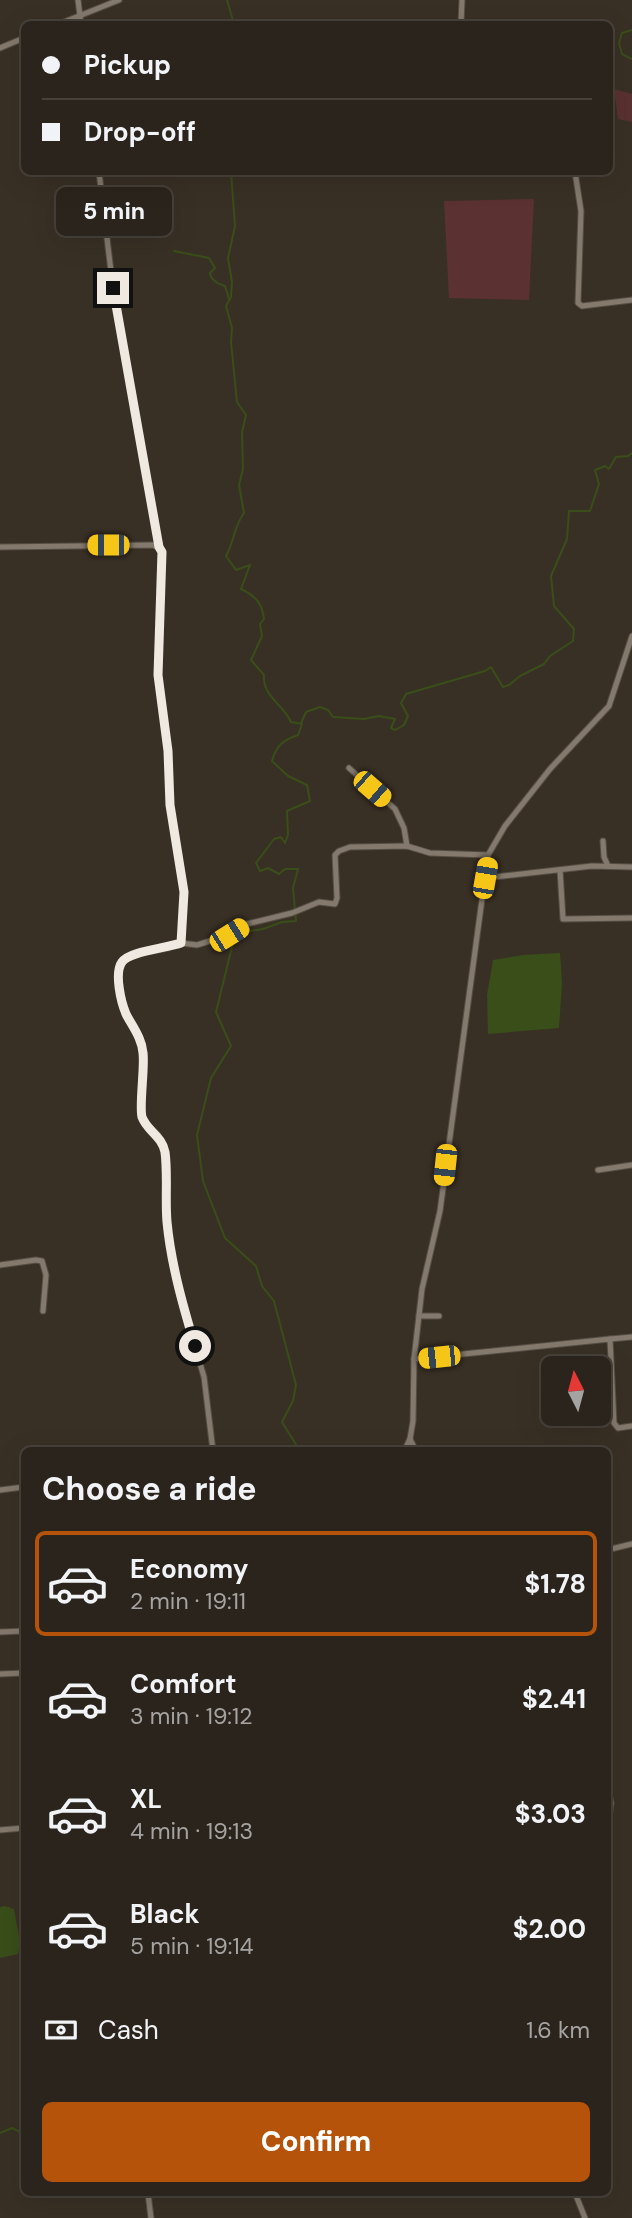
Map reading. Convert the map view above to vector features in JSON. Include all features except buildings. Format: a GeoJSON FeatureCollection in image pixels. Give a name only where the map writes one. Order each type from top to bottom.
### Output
{"type":"FeatureCollection","features":[{"type":"Feature","properties":{"kind":"street"},"geometry":{"type":"LineString","coordinates":[[78,0],[81,21]]}},
{"type":"Feature","properties":{"kind":"street"},"geometry":{"type":"LineString","coordinates":[[68,21],[118,0]]}},
{"type":"Feature","properties":{"kind":"street"},"geometry":{"type":"LineString","coordinates":[[461,21],[462,0]]}},
{"type":"Feature","properties":{"kind":"street"},"geometry":{"type":"LineString","coordinates":[[0,48],[21,39]]}},
{"type":"Feature","properties":{"kind":"street"},"geometry":{"type":"LineString","coordinates":[[99,175],[113,288],[162,552],[158,675],[168,751],[170,805],[184,892],[181,943]]}},
{"type":"Feature","properties":{"kind":"street"},"geometry":{"type":"LineString","coordinates":[[575,175],[581,211],[578,303],[582,306],[632,300]]}},
{"type":"Feature","properties":{"kind":"street"},"geometry":{"type":"LineString","coordinates":[[0,547],[159,547]]}},
{"type":"Feature","properties":{"kind":"street"},"geometry":{"type":"LineString","coordinates":[[406,1447],[413,1421],[414,1359],[422,1289],[440,1211],[488,855],[505,826],[550,769],[609,706],[632,636]]}},
{"type":"Feature","properties":{"kind":"street"},"geometry":{"type":"LineString","coordinates":[[349,768],[395,809],[404,828],[407,846]]}},
{"type":"Feature","properties":{"kind":"street"},"geometry":{"type":"LineString","coordinates":[[603,841],[604,857],[608,866]]}},
{"type":"Feature","properties":{"kind":"street"},"geometry":{"type":"LineString","coordinates":[[213,1447],[204,1377],[178,1289],[167,1224],[164,1149],[158,1135],[141,1115],[143,1051],[135,1027],[124,1010],[118,974],[121,963],[130,955],[181,943],[197,945],[229,935],[247,924],[300,911],[319,902],[335,904],[335,856],[339,851],[350,847],[407,846],[430,853],[488,855]]}},
{"type":"Feature","properties":{"kind":"street"},"geometry":{"type":"LineString","coordinates":[[485,878],[608,866],[632,867]]}},
{"type":"Feature","properties":{"kind":"street"},"geometry":{"type":"LineString","coordinates":[[560,870],[563,919],[632,918]]}},
{"type":"Feature","properties":{"kind":"street"},"geometry":{"type":"LineString","coordinates":[[598,1170],[632,1165]]}},
{"type":"Feature","properties":{"kind":"street"},"geometry":{"type":"LineString","coordinates":[[0,1265],[42,1261],[46,1275],[43,1311]]}},
{"type":"Feature","properties":{"kind":"street"},"geometry":{"type":"LineString","coordinates":[[419,1316],[439,1316]]}},
{"type":"Feature","properties":{"kind":"street"},"geometry":{"type":"LineString","coordinates":[[414,1359],[632,1337]]}},
{"type":"Feature","properties":{"kind":"street"},"geometry":{"type":"LineString","coordinates":[[610,1339],[614,1423],[618,1429],[632,1426]]}},
{"type":"Feature","properties":{"kind":"street"},"geometry":{"type":"LineString","coordinates":[[410,1438],[414,1447]]}},
{"type":"Feature","properties":{"kind":"street"},"geometry":{"type":"LineString","coordinates":[[0,1490],[21,1487]]}},
{"type":"Feature","properties":{"kind":"street"},"geometry":{"type":"LineString","coordinates":[[611,1549],[632,1544]]}},
{"type":"Feature","properties":{"kind":"street"},"geometry":{"type":"LineString","coordinates":[[0,1632],[21,1631]]}},
{"type":"Feature","properties":{"kind":"street"},"geometry":{"type":"LineString","coordinates":[[0,1674],[21,1672]]}},
{"type":"Feature","properties":{"kind":"street"},"geometry":{"type":"LineString","coordinates":[[0,1830],[21,1828]]}},
{"type":"Feature","properties":{"kind":"street"},"geometry":{"type":"LineString","coordinates":[[148,2196],[151,2218]]}},
{"type":"Feature","properties":{"kind":"street"},"geometry":{"type":"LineString","coordinates":[[576,2196],[585,2218]]}},
{"type":"Feature","properties":{"kind":"shaded area"},"geometry":{"type":"Polygon","coordinates":[[[614,89],[632,94],[632,122],[618,119],[614,89]]]}},
{"type":"Feature","properties":{"kind":"shaded area"},"geometry":{"type":"Polygon","coordinates":[[[534,199],[529,300],[449,298],[444,201],[534,199]]]}},
{"type":"Feature","properties":{"kind":"shaded area"},"geometry":{"type":"Polygon","coordinates":[[[560,953],[562,983],[559,1028],[488,1034],[487,995],[493,960],[560,953]]]}},
{"type":"Feature","properties":{"kind":"shaded area"},"geometry":{"type":"Polygon","coordinates":[[[0,1907],[14,1909],[20,1942],[18,1954],[0,1958],[0,1907]]]}},
{"type":"Feature","properties":{"kind":"waterway"},"geometry":{"type":"LineString","coordinates":[[227,0],[233,21]]}},
{"type":"Feature","properties":{"kind":"waterway"},"geometry":{"type":"LineString","coordinates":[[632,30],[622,33],[619,43],[622,54],[632,59]]}},
{"type":"Feature","properties":{"kind":"waterway"},"geometry":{"type":"LineString","coordinates":[[231,175],[235,226],[228,258],[232,282],[231,297],[226,306],[232,328],[237,402],[246,415],[242,432],[243,469],[239,485],[244,513],[226,556],[236,570],[250,565],[241,589],[257,600],[262,608],[262,636],[251,660],[264,675],[266,689],[291,722],[302,724],[298,735],[281,744],[272,761],[288,776],[307,785],[310,801],[287,811],[288,835],[285,843],[281,837],[274,839],[256,863],[260,871],[268,868],[279,874],[285,869],[298,869],[293,888],[296,921],[244,932],[233,943],[216,1012],[231,1046],[211,1078],[197,1135],[203,1181],[225,1238],[256,1266],[262,1286],[274,1301],[296,1385],[293,1401],[282,1422],[298,1447]]}},
{"type":"Feature","properties":{"kind":"waterway"},"geometry":{"type":"LineString","coordinates":[[174,251],[209,258],[215,268],[210,273],[212,278],[225,286],[229,299]]}},
{"type":"Feature","properties":{"kind":"waterway"},"geometry":{"type":"LineString","coordinates":[[301,723],[306,712],[320,707],[328,710],[333,717],[364,719],[379,716],[395,719],[391,728],[395,730],[404,725],[408,716],[401,703],[406,694],[491,667],[503,687],[544,664],[550,656],[573,641],[574,629],[554,606],[551,576],[567,539],[569,511],[590,511],[599,484],[595,470],[605,466],[609,469],[616,457],[632,453]]}},
{"type":"Feature","properties":{"kind":"waterway"},"geometry":{"type":"LineString","coordinates":[[0,2133],[12,2128],[21,2132]]}},
{"type":"Feature","properties":{"kind":"route"},"geometry":{"type":"LineString","coordinates":[[113,288],[162,552],[158,675],[168,751],[170,805],[184,892],[181,943],[130,955],[121,963],[118,974],[124,1010],[135,1027],[143,1051],[141,1115],[158,1135],[164,1149],[167,1224],[178,1289],[195,1346]]}}]}
